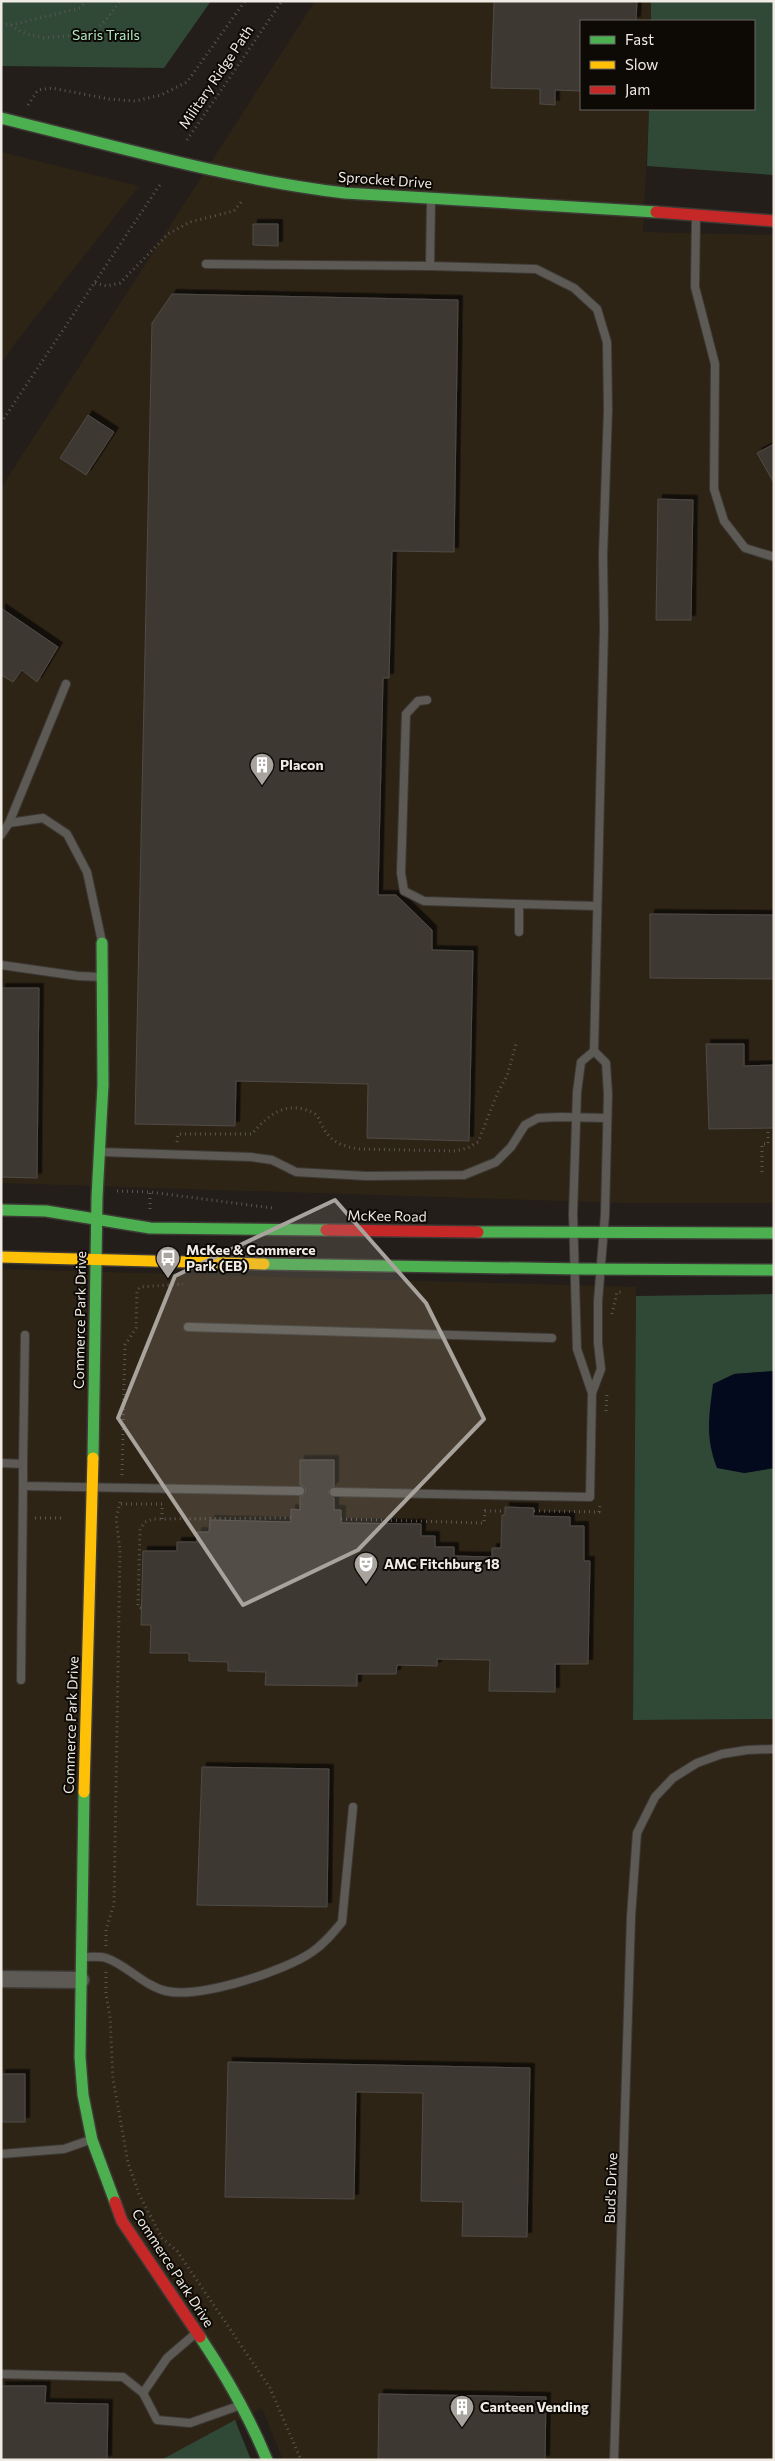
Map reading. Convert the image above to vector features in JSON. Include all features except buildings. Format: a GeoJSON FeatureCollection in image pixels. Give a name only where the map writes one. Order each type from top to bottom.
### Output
{"type":"FeatureCollection","features":[{"type":"Feature","properties":{"kind":"street","name":"Sprocket Drive"},"geometry":{"type":"LineString","coordinates":[[1,118],[248,179],[345,193],[774,221]]}},
{"type":"Feature","properties":{"kind":"street","name":"Commerce Park Drive"},"geometry":{"type":"LineString","coordinates":[[102,943],[101,1152],[97,1219],[81,1956],[80,2057],[83,2095],[92,2140],[122,2220],[197,2332],[242,2405],[267,2460]]}},
{"type":"Feature","properties":{"kind":"street","name":"McKee Road"},"geometry":{"type":"LineString","coordinates":[[1,1210],[46,1211],[150,1228],[574,1233],[774,1233]]}},
{"type":"Feature","properties":{"kind":"street"},"geometry":{"type":"LineString","coordinates":[[1,1257],[600,1271],[774,1270]]}},
{"type":"Feature","properties":{"kind":"street"},"geometry":{"type":"LineString","coordinates":[[1,1979],[81,1980]]}},
{"type":"Feature","properties":{"kind":"lane"},"geometry":{"type":"LineString","coordinates":[[430,266],[431,198]]}},
{"type":"Feature","properties":{"kind":"lane"},"geometry":{"type":"LineString","coordinates":[[696,217],[695,287],[715,364],[714,489],[724,520],[745,548],[774,557]]}},
{"type":"Feature","properties":{"kind":"lane"},"geometry":{"type":"LineString","coordinates":[[206,264],[536,269],[574,288],[597,309],[607,342],[608,410],[603,555],[594,1051],[606,1063],[607,1118],[598,1343],[601,1369],[592,1393],[590,1497],[334,1492]]}},
{"type":"Feature","properties":{"kind":"lane"},"geometry":{"type":"LineString","coordinates":[[1,835],[9,822],[66,684]]}},
{"type":"Feature","properties":{"kind":"lane"},"geometry":{"type":"LineString","coordinates":[[427,700],[418,700],[406,714],[401,865],[404,891],[424,901],[597,906]]}},
{"type":"Feature","properties":{"kind":"lane"},"geometry":{"type":"LineString","coordinates":[[9,822],[43,818],[67,834],[87,872],[102,943]]}},
{"type":"Feature","properties":{"kind":"lane"},"geometry":{"type":"LineString","coordinates":[[519,904],[519,932]]}},
{"type":"Feature","properties":{"kind":"lane"},"geometry":{"type":"LineString","coordinates":[[1,965],[78,976],[101,977]]}},
{"type":"Feature","properties":{"kind":"lane"},"geometry":{"type":"LineString","coordinates":[[592,1393],[577,1349],[574,1233],[576,1117],[581,1062],[594,1051]]}},
{"type":"Feature","properties":{"kind":"lane"},"geometry":{"type":"LineString","coordinates":[[101,1152],[177,1154],[272,1160],[296,1172],[311,1173],[366,1176],[464,1175],[496,1162],[511,1147],[526,1124],[538,1118],[607,1118]]}},
{"type":"Feature","properties":{"kind":"lane"},"geometry":{"type":"LineString","coordinates":[[188,1327],[552,1338]]}},
{"type":"Feature","properties":{"kind":"lane"},"geometry":{"type":"LineString","coordinates":[[21,1680],[25,1335]]}},
{"type":"Feature","properties":{"kind":"lane"},"geometry":{"type":"LineString","coordinates":[[1,1463],[23,1464]]}},
{"type":"Feature","properties":{"kind":"lane"},"geometry":{"type":"LineString","coordinates":[[23,1486],[300,1492]]}},
{"type":"Feature","properties":{"kind":"lane","name":"Bud's Drive"},"geometry":{"type":"LineString","coordinates":[[614,2460],[631,1917],[637,1833],[655,1797],[673,1778],[697,1763],[722,1754],[747,1750],[774,1749]]}},
{"type":"Feature","properties":{"kind":"lane"},"geometry":{"type":"LineString","coordinates":[[81,1956],[106,1958],[165,1991],[178,1993],[207,1990],[274,1971],[312,1952],[342,1922],[353,1807]]}},
{"type":"Feature","properties":{"kind":"lane"},"geometry":{"type":"LineString","coordinates":[[1,2154],[64,2149],[92,2140]]}},
{"type":"Feature","properties":{"kind":"lane"},"geometry":{"type":"LineString","coordinates":[[142,2393],[167,2358],[197,2332]]}},
{"type":"Feature","properties":{"kind":"lane"},"geometry":{"type":"LineString","coordinates":[[1,2374],[123,2376],[142,2393],[157,2420],[190,2424],[242,2405]]}},
{"type":"Feature","properties":{"kind":"path"},"geometry":{"type":"LineString","coordinates":[[1,24],[10,24],[80,8],[86,1]]}},
{"type":"Feature","properties":{"kind":"path"},"geometry":{"type":"LineString","coordinates":[[10,24],[21,32],[42,38],[91,34],[106,20],[120,1]]}},
{"type":"Feature","properties":{"kind":"path"},"geometry":{"type":"LineString","coordinates":[[28,104],[38,90],[52,88],[110,99],[135,101],[160,95],[187,82],[245,1]]}},
{"type":"Feature","properties":{"kind":"path","name":"Military Ridge Path"},"geometry":{"type":"LineString","coordinates":[[187,140],[282,1]]}},
{"type":"Feature","properties":{"kind":"path"},"geometry":{"type":"LineString","coordinates":[[1,423],[160,183]]}},
{"type":"Feature","properties":{"kind":"path"},"geometry":{"type":"LineString","coordinates":[[95,283],[107,286],[120,283],[168,234],[190,222],[234,211],[242,201]]}},
{"type":"Feature","properties":{"kind":"path"},"geometry":{"type":"LineString","coordinates":[[177,1154],[178,1134],[252,1134],[270,1115],[296,1106],[317,1115],[327,1134],[335,1142],[344,1146],[358,1149],[446,1151],[468,1148],[478,1142],[484,1130],[498,1092],[507,1076],[516,1044]]}},
{"type":"Feature","properties":{"kind":"path"},"geometry":{"type":"LineString","coordinates":[[762,1172],[762,1144],[768,1144],[768,1128]]}},
{"type":"Feature","properties":{"kind":"path"},"geometry":{"type":"LineString","coordinates":[[115,1191],[150,1192],[282,1209]]}},
{"type":"Feature","properties":{"kind":"path"},"geometry":{"type":"LineString","coordinates":[[150,1192],[150,1208]]}},
{"type":"Feature","properties":{"kind":"path"},"geometry":{"type":"LineString","coordinates":[[188,1284],[140,1287],[137,1291],[136,1328],[125,1345],[121,1504],[116,1519],[120,1550],[114,1904],[106,1930],[106,1995],[110,2016],[113,2079],[128,2164],[138,2194],[162,2238],[177,2251],[270,2388],[301,2460]]}},
{"type":"Feature","properties":{"kind":"path"},"geometry":{"type":"LineString","coordinates":[[121,1504],[162,1504],[162,1519]]}},
{"type":"Feature","properties":{"kind":"path"},"geometry":{"type":"LineString","coordinates":[[341,1519],[484,1523],[485,1511],[505,1511]]}},
{"type":"Feature","properties":{"kind":"path"},"geometry":{"type":"LineString","coordinates":[[22,1518],[64,1518]]}},
{"type":"Feature","properties":{"kind":"path"},"geometry":{"type":"LineString","coordinates":[[141,1608],[138,1607],[140,1529],[145,1522],[162,1519],[291,1518]]}},
{"type":"Feature","properties":{"kind":"highlighted area"},"geometry":{"type":"Polygon","coordinates":[[[335,1200],[426,1303],[484,1419],[358,1550],[243,1605],[118,1418],[175,1276],[335,1200]]]}},
{"type":"Feature","properties":{"kind":"shaded area"},"geometry":{"type":"Polygon","coordinates":[[[315,1],[651,1],[651,20],[580,20],[580,110],[649,110],[643,232],[774,235],[774,1203],[628,1203],[1,1183],[1,488],[315,1]]]}},
{"type":"Feature","properties":{"kind":"shaded area"},"geometry":{"type":"Polygon","coordinates":[[[1,152],[139,186],[15,343],[1,364],[1,152]]]}},
{"type":"Feature","properties":{"kind":"shaded area"},"geometry":{"type":"Polygon","coordinates":[[[1,1269],[636,1287],[633,1720],[774,1719],[774,2460],[283,2460],[262,2408],[161,2460],[1,2460],[1,1269]]]}},
{"type":"Feature","properties":{"kind":"green space","name":"Saris Trails"},"geometry":{"type":"Polygon","coordinates":[[[1,1],[211,1],[164,68],[1,66],[1,1]]]}},
{"type":"Feature","properties":{"kind":"green space"},"geometry":{"type":"Polygon","coordinates":[[[651,1],[774,1],[774,175],[647,166],[649,110],[755,110],[755,20],[651,20],[651,1]]]}},
{"type":"Feature","properties":{"kind":"green space"},"geometry":{"type":"Polygon","coordinates":[[[774,1294],[774,1371],[734,1374],[744,1473],[774,1468],[774,1719],[633,1720],[636,1296],[774,1294]]]}},
{"type":"Feature","properties":{"kind":"green space"},"geometry":{"type":"Polygon","coordinates":[[[235,2420],[251,2460],[161,2460],[235,2420]]]}},
{"type":"Feature","properties":{"kind":"water"},"geometry":{"type":"Polygon","coordinates":[[[774,1371],[774,1468],[744,1473],[717,1468],[709,1436],[713,1384],[734,1374],[774,1371]]]}},
{"type":"Feature","properties":{"kind":"traffic: fast"},"geometry":{"type":"LineString","coordinates":[[1,118],[172,161],[301,187],[345,193],[656,212]]}},
{"type":"Feature","properties":{"kind":"traffic: fast"},"geometry":{"type":"LineString","coordinates":[[93,1458],[97,1197],[103,1085],[102,943]]}},
{"type":"Feature","properties":{"kind":"traffic: fast"},"geometry":{"type":"LineString","coordinates":[[1,1210],[46,1211],[150,1228],[326,1230]]}},
{"type":"Feature","properties":{"kind":"traffic: fast"},"geometry":{"type":"LineString","coordinates":[[478,1232],[774,1233]]}},
{"type":"Feature","properties":{"kind":"traffic: fast"},"geometry":{"type":"LineString","coordinates":[[264,1264],[774,1270]]}},
{"type":"Feature","properties":{"kind":"traffic: fast"},"geometry":{"type":"LineString","coordinates":[[84,1792],[80,2057],[83,2095],[92,2140],[115,2202]]}},
{"type":"Feature","properties":{"kind":"traffic: fast"},"geometry":{"type":"LineString","coordinates":[[200,2337],[219,2366],[253,2428],[267,2460]]}},
{"type":"Feature","properties":{"kind":"traffic: slow"},"geometry":{"type":"LineString","coordinates":[[1,1257],[264,1264]]}},
{"type":"Feature","properties":{"kind":"traffic: slow"},"geometry":{"type":"LineString","coordinates":[[84,1792],[93,1458]]}},
{"type":"Feature","properties":{"kind":"traffic: jam"},"geometry":{"type":"LineString","coordinates":[[656,212],[774,221]]}},
{"type":"Feature","properties":{"kind":"traffic: jam"},"geometry":{"type":"LineString","coordinates":[[326,1230],[478,1232]]}},
{"type":"Feature","properties":{"kind":"traffic: jam"},"geometry":{"type":"LineString","coordinates":[[115,2202],[122,2221],[200,2337]]}},
{"type":"Feature","properties":{"kind":"place","name":"Placon"},"geometry":{"type":"Point","coordinates":[262,786]}},
{"type":"Feature","properties":{"kind":"place","name":"McKee & Commerce Park (EB)"},"geometry":{"type":"Point","coordinates":[168,1279]}},
{"type":"Feature","properties":{"kind":"place","name":"AMC Fitchburg 18"},"geometry":{"type":"Point","coordinates":[366,1585]}},
{"type":"Feature","properties":{"kind":"place","name":"Canteen Vending"},"geometry":{"type":"Point","coordinates":[462,2428]}}]}
